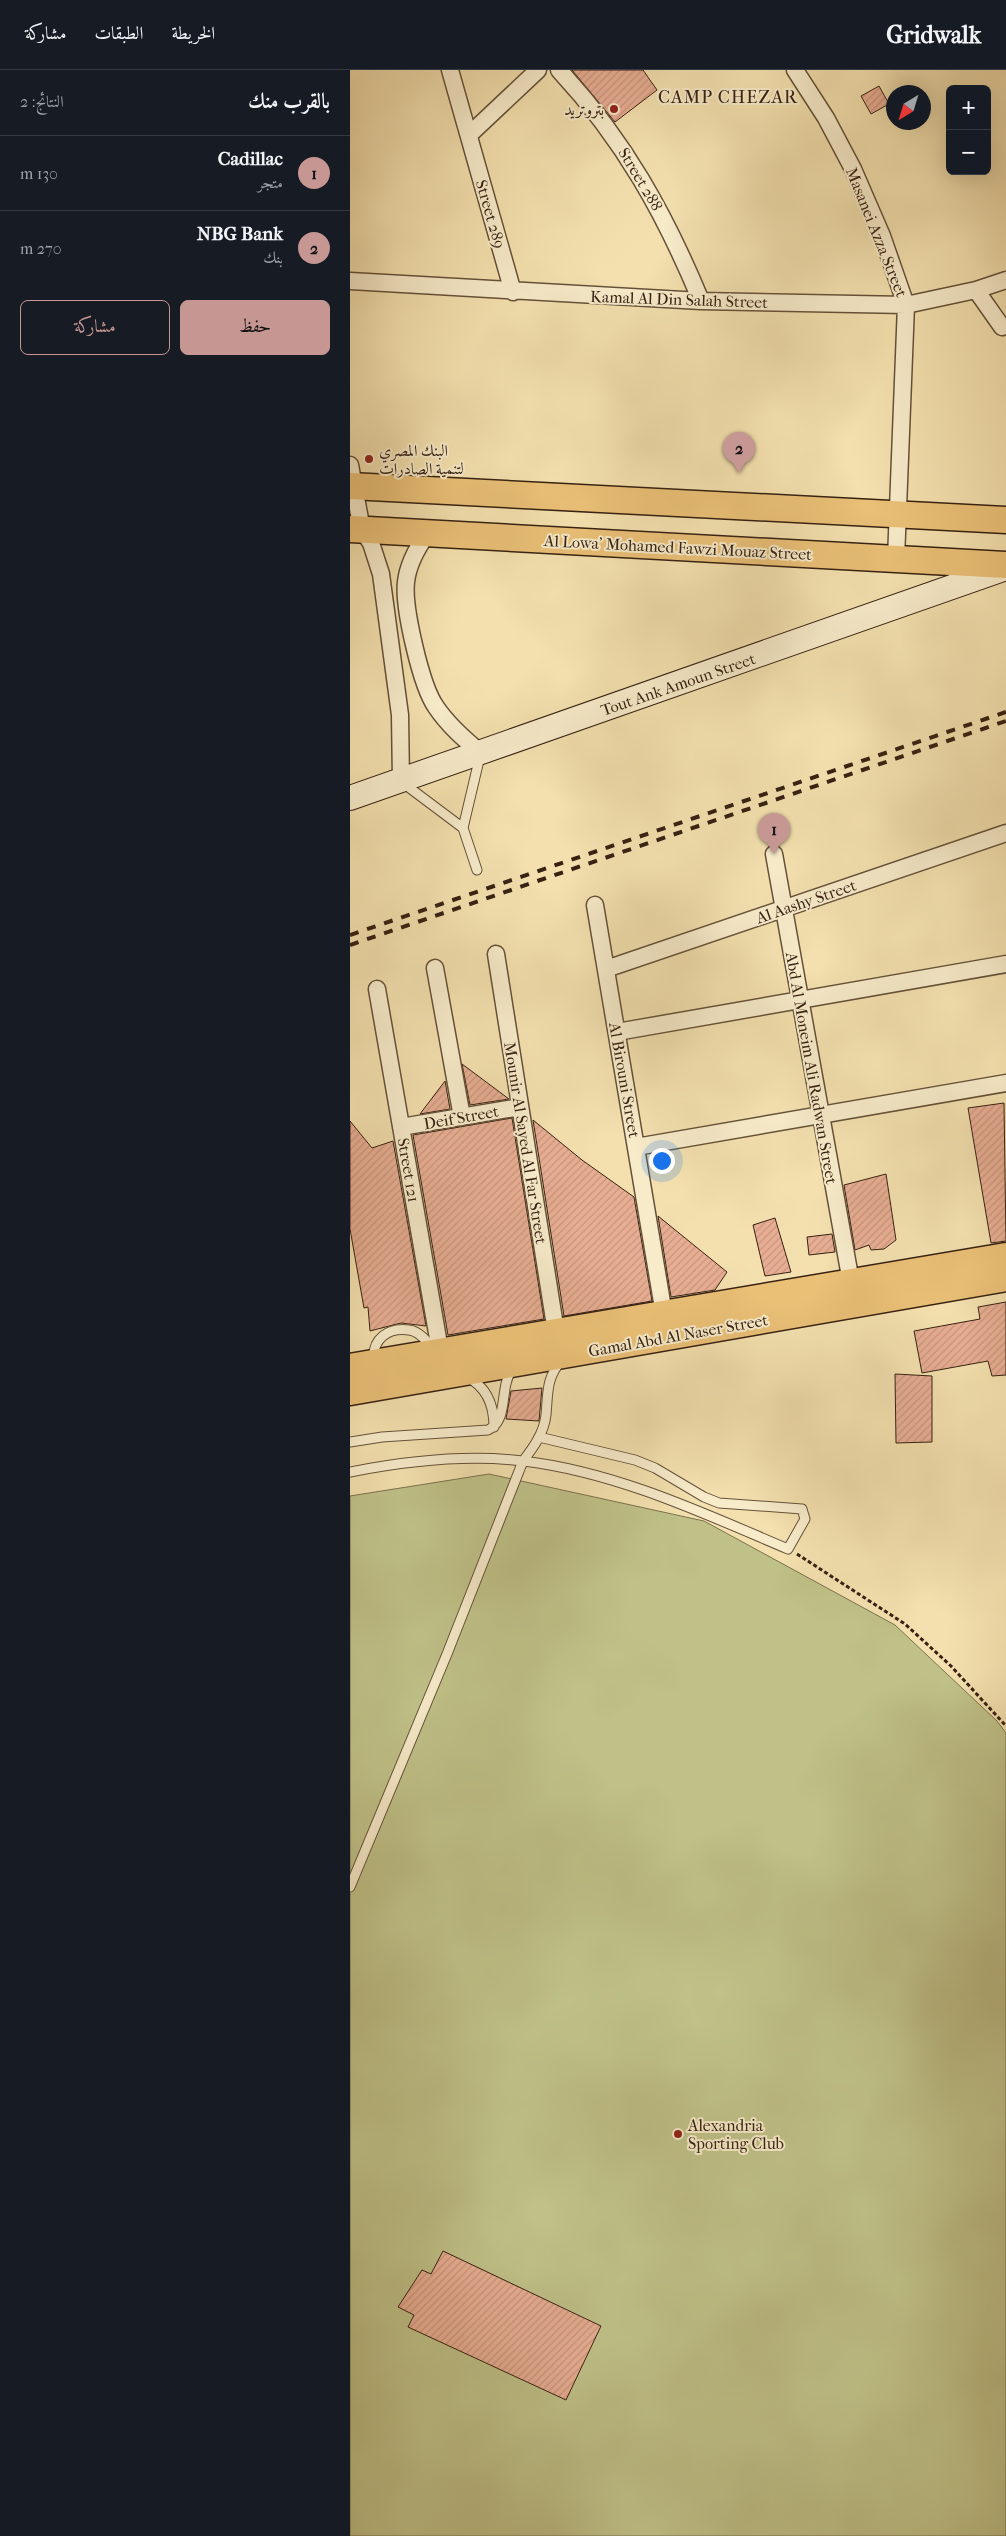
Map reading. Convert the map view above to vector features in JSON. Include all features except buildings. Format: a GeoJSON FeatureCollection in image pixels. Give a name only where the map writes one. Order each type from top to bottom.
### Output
{"type":"FeatureCollection","features":[{"type":"Feature","properties":{"kind":"main road"},"geometry":{"type":"LineString","coordinates":[[352,479],[898,516],[1006,520]]}},
{"type":"Feature","properties":{"kind":"main road","name":"Al Lowa' Mohamed Fawzi Mouaz Street"},"geometry":{"type":"LineString","coordinates":[[356,529],[896,559],[1006,567]]}},
{"type":"Feature","properties":{"kind":"main road","name":"Gamal Abd Al Naser Street"},"geometry":{"type":"LineString","coordinates":[[562,1344],[664,1314],[1006,1256]]}},
{"type":"Feature","properties":{"kind":"main road","name":"Gamal Abd Al Naser Street"},"geometry":{"type":"LineString","coordinates":[[356,1365],[437,1351],[514,1352],[1006,1278]]}},
{"type":"Feature","properties":{"kind":"main road","name":"Gamal Abd Al Naser Street"},"geometry":{"type":"LineString","coordinates":[[350,1392],[460,1374],[514,1352]]}},
{"type":"Feature","properties":{"kind":"street","name":"Street 289"},"geometry":{"type":"LineString","coordinates":[[450,70],[513,292]]}},
{"type":"Feature","properties":{"kind":"street"},"geometry":{"type":"LineString","coordinates":[[469,136],[538,70]]}},
{"type":"Feature","properties":{"kind":"street","name":"Street 288"},"geometry":{"type":"LineString","coordinates":[[559,70],[618,142],[650,192],[678,246],[701,301]]}},
{"type":"Feature","properties":{"kind":"street","name":"Masanei Azza Street"},"geometry":{"type":"LineString","coordinates":[[795,70],[826,118],[853,169],[882,236],[906,305],[896,559]]}},
{"type":"Feature","properties":{"kind":"street","name":"Kamal Al Din Salah Street"},"geometry":{"type":"LineString","coordinates":[[350,281],[513,292],[701,301],[906,305],[976,290],[1006,280]]}},
{"type":"Feature","properties":{"kind":"street"},"geometry":{"type":"LineString","coordinates":[[976,290],[1002,327]]}},
{"type":"Feature","properties":{"kind":"street"},"geometry":{"type":"LineString","coordinates":[[352,479],[356,529],[377,559],[386,600],[400,715],[400,781]]}},
{"type":"Feature","properties":{"kind":"street"},"geometry":{"type":"LineString","coordinates":[[427,534],[416,550],[406,582],[406,600],[425,688],[449,724],[481,753]]}},
{"type":"Feature","properties":{"kind":"street","name":"Tout Ank Amoun Street"},"geometry":{"type":"LineString","coordinates":[[350,798],[1006,567]]}},
{"type":"Feature","properties":{"kind":"street","name":"Al Aashy Street"},"geometry":{"type":"LineString","coordinates":[[606,969],[1006,833]]}},
{"type":"Feature","properties":{"kind":"street","name":"Abd Al Moneim Ali Radwan Street"},"geometry":{"type":"LineString","coordinates":[[774,854],[851,1282]]}},
{"type":"Feature","properties":{"kind":"street","name":"Al Birouni Street"},"geometry":{"type":"LineString","coordinates":[[596,905],[664,1314]]}},
{"type":"Feature","properties":{"kind":"street","name":"Mounir Al Sayed Al Far Street"},"geometry":{"type":"LineString","coordinates":[[496,954],[520,1107],[562,1344]]}},
{"type":"Feature","properties":{"kind":"street"},"geometry":{"type":"LineString","coordinates":[[617,1032],[1006,964]]}},
{"type":"Feature","properties":{"kind":"street"},"geometry":{"type":"LineString","coordinates":[[435,968],[462,1117]]}},
{"type":"Feature","properties":{"kind":"street","name":"Street 121"},"geometry":{"type":"LineString","coordinates":[[377,989],[437,1351]]}},
{"type":"Feature","properties":{"kind":"street"},"geometry":{"type":"LineString","coordinates":[[636,1147],[1006,1083]]}},
{"type":"Feature","properties":{"kind":"street","name":"Deif Street"},"geometry":{"type":"LineString","coordinates":[[401,1127],[520,1107]]}},
{"type":"Feature","properties":{"kind":"lane"},"geometry":{"type":"LineString","coordinates":[[477,870],[463,828],[481,753]]}},
{"type":"Feature","properties":{"kind":"lane"},"geometry":{"type":"LineString","coordinates":[[400,781],[463,828]]}},
{"type":"Feature","properties":{"kind":"lane"},"geometry":{"type":"LineString","coordinates":[[350,1887],[447,1654],[523,1461],[539,1436],[546,1416],[545,1398],[548,1381],[556,1367],[562,1344]]}},
{"type":"Feature","properties":{"kind":"lane"},"geometry":{"type":"LineString","coordinates":[[350,1442],[382,1437],[488,1430],[494,1427],[501,1418],[505,1382],[514,1352]]}},
{"type":"Feature","properties":{"kind":"lane"},"geometry":{"type":"LineString","coordinates":[[460,1374],[479,1385],[492,1404],[494,1427]]}},
{"type":"Feature","properties":{"kind":"lane"},"geometry":{"type":"LineString","coordinates":[[350,1472],[389,1464],[450,1459],[523,1461],[606,1478],[697,1510],[788,1549],[805,1519],[802,1510],[719,1503],[704,1497],[655,1468],[635,1460],[539,1436]]}},
{"type":"Feature","properties":{"kind":"path"},"geometry":{"type":"LineString","coordinates":[[788,1549],[905,1624],[951,1666],[1006,1726]]}},
{"type":"Feature","properties":{"kind":"green space","name":"Alexandria Sporting Club"},"geometry":{"type":"Polygon","coordinates":[[[489,1474],[704,1521],[895,1625],[997,1721],[1006,1733],[1006,2536],[350,2536],[350,1496],[489,1474]]]}},
{"type":"Feature","properties":{"kind":"railway"},"geometry":{"type":"LineString","coordinates":[[350,935],[1006,712]]}},
{"type":"Feature","properties":{"kind":"railway"},"geometry":{"type":"LineString","coordinates":[[350,945],[1006,721]]}},
{"type":"Feature","properties":{"kind":"place","name":"بتروتريد"},"geometry":{"type":"Point","coordinates":[614,109]}},
{"type":"Feature","properties":{"kind":"place","name":"البنك المصري لتنمية الصادرات"},"geometry":{"type":"Point","coordinates":[369,459]}},
{"type":"Feature","properties":{"kind":"place","name":"NBG Bank"},"geometry":{"type":"Point","coordinates":[739,473]}},
{"type":"Feature","properties":{"kind":"place","name":"Cadillac"},"geometry":{"type":"Point","coordinates":[774,854]}},
{"type":"Feature","properties":{"kind":"place","name":"Alexandria Sporting Club"},"geometry":{"type":"Point","coordinates":[678,2134]}},
{"type":"Feature","properties":{"kind":"district","name":"CAMP CHEZAR"},"geometry":{"type":"Point","coordinates":[728,97]}}]}
